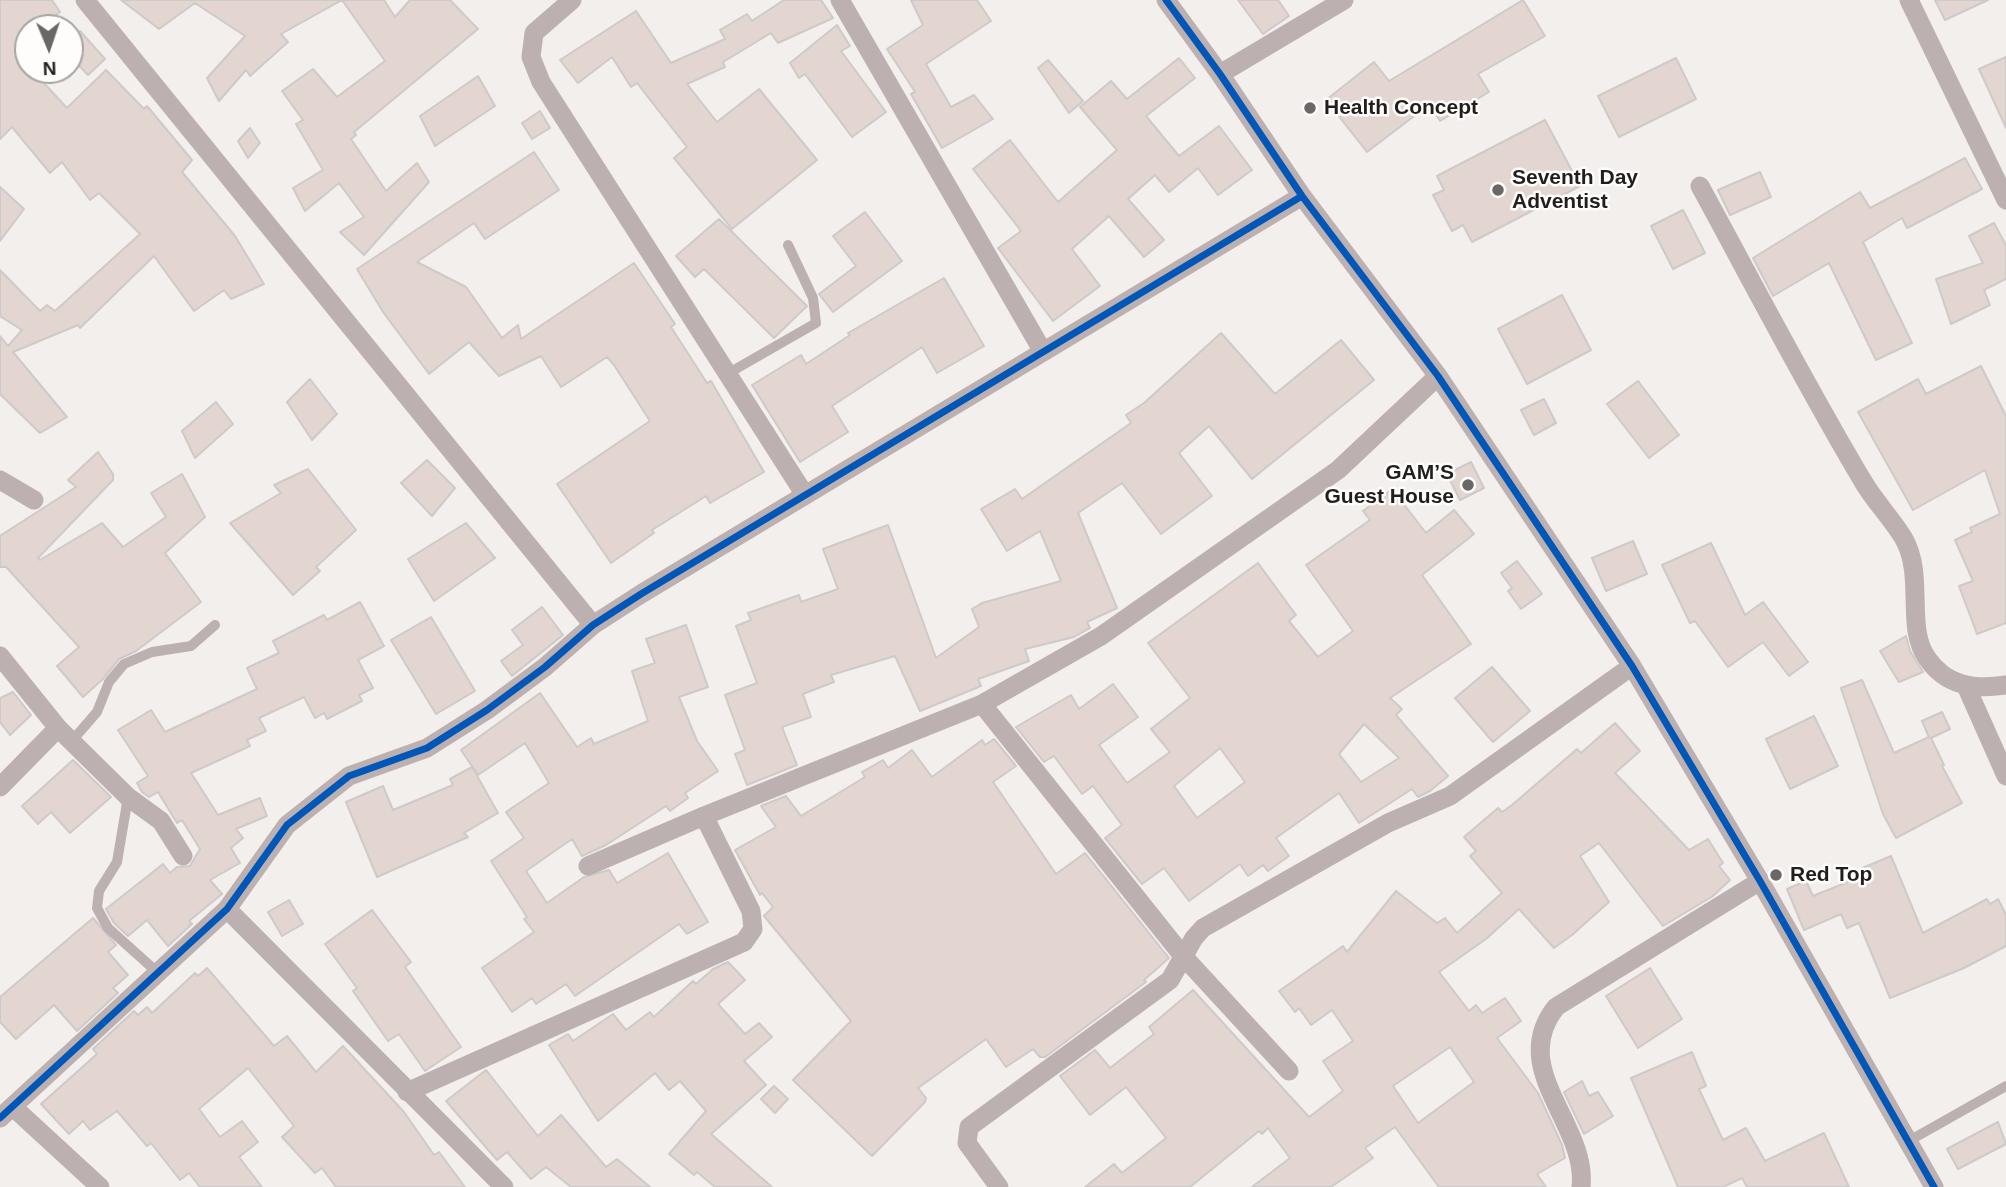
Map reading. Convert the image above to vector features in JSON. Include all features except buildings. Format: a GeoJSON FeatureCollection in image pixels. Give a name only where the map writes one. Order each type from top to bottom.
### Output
{"type":"FeatureCollection","features":[{"type":"Feature","properties":{"kind":"street"},"geometry":{"type":"LineString","coordinates":[[85,0],[593,625]]}},
{"type":"Feature","properties":{"kind":"street"},"geometry":{"type":"LineString","coordinates":[[572,0],[534,33],[531,57],[536,69],[805,495]]}},
{"type":"Feature","properties":{"kind":"street"},"geometry":{"type":"LineString","coordinates":[[840,0],[1042,350]]}},
{"type":"Feature","properties":{"kind":"street"},"geometry":{"type":"LineString","coordinates":[[1166,0],[1220,74],[1302,196],[1438,376],[1632,666],[1760,881],[1934,1187]]}},
{"type":"Feature","properties":{"kind":"street"},"geometry":{"type":"LineString","coordinates":[[1220,74],[1344,0]]}},
{"type":"Feature","properties":{"kind":"street"},"geometry":{"type":"LineString","coordinates":[[1909,0],[2006,200]]}},
{"type":"Feature","properties":{"kind":"street"},"geometry":{"type":"LineString","coordinates":[[1700,186],[1866,486],[1905,540],[1915,568],[1918,634],[1926,657],[1952,682],[1966,686],[2006,685]]}},
{"type":"Feature","properties":{"kind":"street"},"geometry":{"type":"LineString","coordinates":[[100,1187],[6,1113],[227,909],[288,825],[349,776],[427,748],[487,710],[545,667],[593,625],[1042,350],[1302,196]]}},
{"type":"Feature","properties":{"kind":"street"},"geometry":{"type":"LineString","coordinates":[[588,866],[704,816],[982,704],[1101,636],[1338,470],[1438,376]]}},
{"type":"Feature","properties":{"kind":"street"},"geometry":{"type":"LineString","coordinates":[[0,480],[34,500]]}},
{"type":"Feature","properties":{"kind":"street"},"geometry":{"type":"LineString","coordinates":[[0,656],[65,735],[128,797],[162,821],[183,856]]}},
{"type":"Feature","properties":{"kind":"street"},"geometry":{"type":"LineString","coordinates":[[999,1187],[967,1143],[969,1126],[1170,980],[1203,928],[1388,824],[1450,796],[1632,666]]}},
{"type":"Feature","properties":{"kind":"street"},"geometry":{"type":"LineString","coordinates":[[1966,686],[2006,776]]}},
{"type":"Feature","properties":{"kind":"street"},"geometry":{"type":"LineString","coordinates":[[982,704],[1183,956],[1289,1071]]}},
{"type":"Feature","properties":{"kind":"street"},"geometry":{"type":"LineString","coordinates":[[0,788],[65,735]]}},
{"type":"Feature","properties":{"kind":"street"},"geometry":{"type":"LineString","coordinates":[[407,1092],[744,942],[753,929],[751,911],[704,816]]}},
{"type":"Feature","properties":{"kind":"street"},"geometry":{"type":"LineString","coordinates":[[1581,1187],[1579,1160],[1541,1064],[1539,1042],[1543,1024],[1556,1007],[1760,881]]}},
{"type":"Feature","properties":{"kind":"street"},"geometry":{"type":"LineString","coordinates":[[227,909],[504,1187]]}},
{"type":"Feature","properties":{"kind":"lane"},"geometry":{"type":"LineString","coordinates":[[727,374],[816,323],[813,298],[788,245]]}},
{"type":"Feature","properties":{"kind":"lane"},"geometry":{"type":"LineString","coordinates":[[65,735],[97,712],[109,682],[124,664],[152,652],[191,646],[215,625]]}},
{"type":"Feature","properties":{"kind":"lane"},"geometry":{"type":"LineString","coordinates":[[128,797],[117,862],[99,891],[97,908],[108,928],[157,972]]}},
{"type":"Feature","properties":{"kind":"lane"},"geometry":{"type":"LineString","coordinates":[[1907,1142],[2006,1086]]}},
{"type":"Feature","properties":{"kind":"cycle path"},"geometry":{"type":"LineString","coordinates":[[1166,0],[1220,74],[1302,196],[1438,376],[1632,666],[1760,881],[1934,1187]]}},
{"type":"Feature","properties":{"kind":"cycle path"},"geometry":{"type":"LineString","coordinates":[[0,1118],[227,909],[287,825],[349,776],[427,748],[487,710],[545,667],[593,625],[641,594],[1302,196]]}},
{"type":"Feature","properties":{"kind":"place","name":"Health Concept"},"geometry":{"type":"Point","coordinates":[1310,108]}},
{"type":"Feature","properties":{"kind":"place","name":"Seventh Day Adventist"},"geometry":{"type":"Point","coordinates":[1498,190]}},
{"type":"Feature","properties":{"kind":"place","name":"GAM’S Guest House"},"geometry":{"type":"Point","coordinates":[1468,485]}},
{"type":"Feature","properties":{"kind":"place","name":"Red Top"},"geometry":{"type":"Point","coordinates":[1776,875]}}]}
